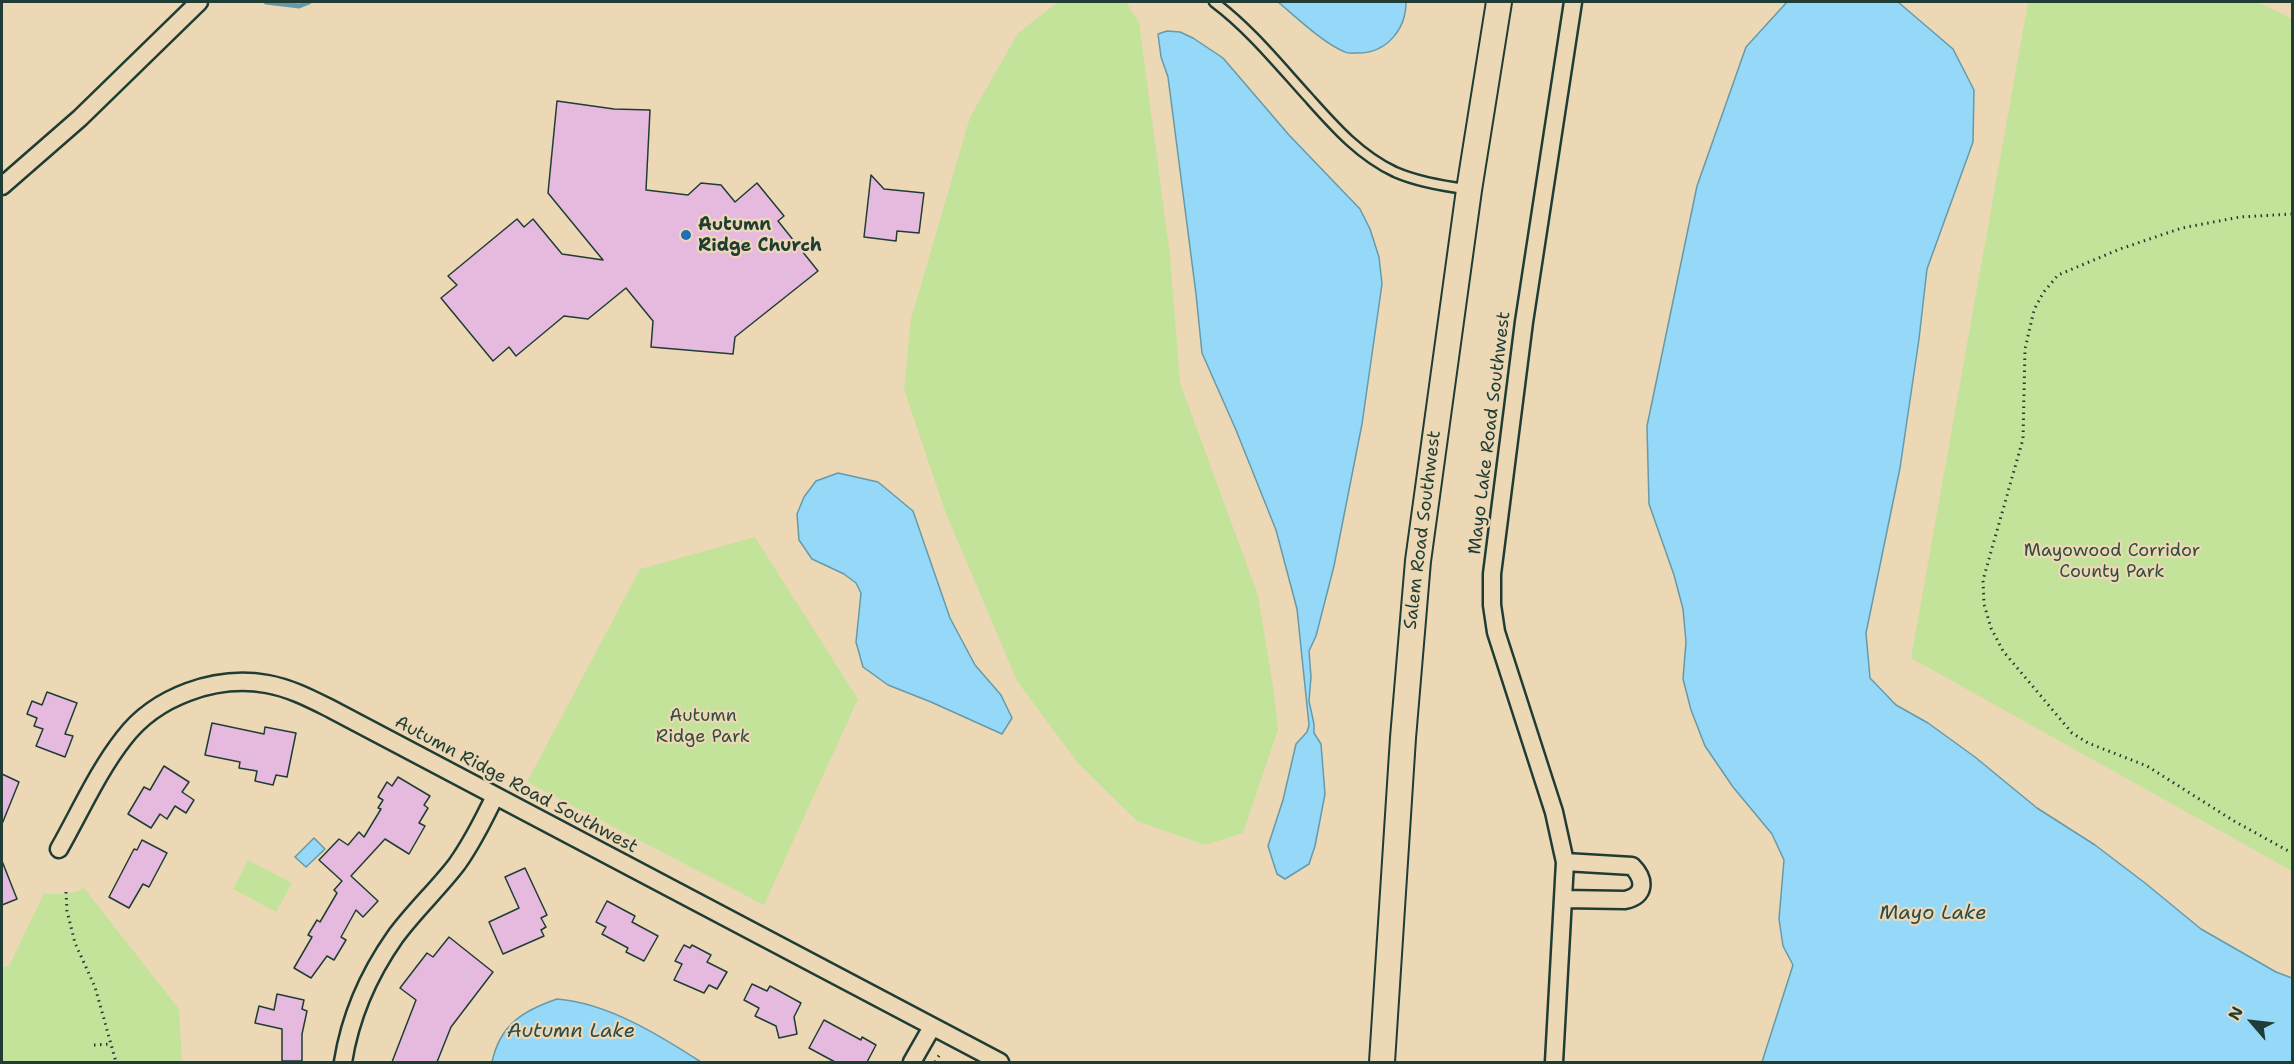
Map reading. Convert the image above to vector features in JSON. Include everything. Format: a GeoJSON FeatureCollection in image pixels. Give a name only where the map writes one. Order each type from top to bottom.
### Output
{"type":"FeatureCollection","features":[{"type":"Feature","properties":{"kind":"main road","name":"Salem Road Southwest"},"geometry":{"type":"LineString","coordinates":[[1382,1062],[1411,621],[1428,478],[1469,190],[1499,2]]}},
{"type":"Feature","properties":{"kind":"street"},"geometry":{"type":"LineString","coordinates":[[2,186],[80,118],[199,2]]}},
{"type":"Feature","properties":{"kind":"street","name":"Mayo Lake Road Southwest"},"geometry":{"type":"LineString","coordinates":[[1554,1062],[1565,862],[1554,812],[1496,632],[1492,604],[1492,574],[1524,322],[1573,2]]}},
{"type":"Feature","properties":{"kind":"street","name":"Autumn Ridge Road Southwest"},"geometry":{"type":"LineString","coordinates":[[59,849],[109,759],[124,737],[140,720],[160,705],[185,693],[212,685],[251,682],[277,686],[303,695],[1000,1062]]}},
{"type":"Feature","properties":{"kind":"street"},"geometry":{"type":"LineString","coordinates":[[343,1062],[352,1026],[377,965],[396,936],[456,865],[473,839],[495,796]]}},
{"type":"Feature","properties":{"kind":"street"},"geometry":{"type":"LineString","coordinates":[[1564,899],[1625,900],[1634,898],[1640,890],[1642,880],[1632,867],[1619,864],[1565,862]]}},
{"type":"Feature","properties":{"kind":"street"},"geometry":{"type":"LineString","coordinates":[[912,1062],[932,1027]]}},
{"type":"Feature","properties":{"kind":"lane"},"geometry":{"type":"LineString","coordinates":[[1214,2],[1248,30],[1332,124],[1373,160],[1396,172],[1426,183],[1469,190]]}},
{"type":"Feature","properties":{"kind":"path"},"geometry":{"type":"LineString","coordinates":[[2292,214],[2240,217],[2182,228],[2079,264],[2058,275],[2034,310],[2025,349],[2023,439],[1983,580],[1984,604],[1991,628],[2003,651],[2072,733],[2088,743],[2146,766],[2234,821],[2292,853]]}},
{"type":"Feature","properties":{"kind":"path"},"geometry":{"type":"LineString","coordinates":[[66,892],[70,926],[75,943],[95,987],[116,1062]]}},
{"type":"Feature","properties":{"kind":"path"},"geometry":{"type":"LineString","coordinates":[[94,1045],[111,1044]]}},
{"type":"Feature","properties":{"kind":"path"},"geometry":{"type":"LineString","coordinates":[[935,1062],[940,1054]]}},
{"type":"Feature","properties":{"kind":"green space"},"geometry":{"type":"Polygon","coordinates":[[[1058,2],[1126,2],[1139,22],[1170,255],[1180,383],[1258,595],[1278,730],[1243,833],[1205,845],[1137,821],[1077,762],[1017,681],[945,511],[904,389],[911,319],[970,117],[1018,33],[1058,2]]]}},
{"type":"Feature","properties":{"kind":"green space","name":"Mayowood Corridor County Park"},"geometry":{"type":"Polygon","coordinates":[[[2028,2],[2258,2],[2292,19],[2292,871],[1911,658],[2028,2]]]}},
{"type":"Feature","properties":{"kind":"green space","name":"Autumn Ridge Park"},"geometry":{"type":"Polygon","coordinates":[[[755,537],[858,699],[764,905],[527,782],[640,569],[755,537]]]}},
{"type":"Feature","properties":{"kind":"green space"},"geometry":{"type":"Polygon","coordinates":[[[248,860],[292,883],[276,912],[233,889],[248,860]]]}},
{"type":"Feature","properties":{"kind":"green space"},"geometry":{"type":"Polygon","coordinates":[[[84,888],[179,1009],[182,1062],[2,1062],[2,968],[9,966],[44,893],[65,894],[84,888]]]}},
{"type":"Feature","properties":{"kind":"water"},"geometry":{"type":"Polygon","coordinates":[[[1278,2],[1406,2],[1403,21],[1393,38],[1386,44],[1368,52],[1346,53],[1328,43],[1278,2]]]}},
{"type":"Feature","properties":{"kind":"water","name":"Mayo Lake"},"geometry":{"type":"Polygon","coordinates":[[[1787,2],[1898,2],[1953,49],[1974,90],[1973,142],[1927,269],[1900,468],[1866,633],[1870,678],[1896,705],[1928,723],[1975,757],[2037,808],[2095,845],[2201,929],[2276,972],[2292,978],[2292,1062],[1762,1062],[1793,965],[1783,946],[1779,919],[1784,860],[1772,834],[1733,787],[1705,746],[1691,710],[1683,679],[1686,642],[1683,609],[1674,575],[1649,504],[1647,426],[1697,186],[1746,47],[1787,2]]]}},
{"type":"Feature","properties":{"kind":"water"},"geometry":{"type":"Polygon","coordinates":[[[1167,31],[1180,32],[1193,38],[1223,58],[1289,135],[1360,209],[1370,229],[1379,257],[1382,284],[1362,424],[1334,566],[1316,636],[1309,651],[1311,677],[1309,701],[1314,733],[1321,744],[1325,794],[1315,846],[1309,864],[1285,879],[1277,874],[1268,846],[1283,800],[1296,744],[1307,732],[1309,725],[1297,609],[1276,530],[1202,353],[1168,77],[1161,57],[1158,34],[1167,31]]]}},
{"type":"Feature","properties":{"kind":"water"},"geometry":{"type":"Polygon","coordinates":[[[838,473],[878,482],[913,511],[950,618],[975,665],[1001,695],[1012,718],[1002,734],[888,685],[863,667],[856,642],[861,593],[856,583],[844,574],[812,559],[799,540],[797,514],[804,497],[816,481],[838,473]]]}},
{"type":"Feature","properties":{"kind":"water"},"geometry":{"type":"Polygon","coordinates":[[[314,838],[325,849],[306,867],[295,857],[314,838]]]}},
{"type":"Feature","properties":{"kind":"water","name":"Autumn Lake"},"geometry":{"type":"Polygon","coordinates":[[[557,999],[595,1007],[614,1014],[650,1031],[701,1062],[492,1062],[501,1038],[514,1021],[523,1014],[557,999]]]}},
{"type":"Feature","properties":{"kind":"building","name":"Autumn Ridge Church"},"geometry":{"type":"Polygon","coordinates":[[[557,101],[614,109],[650,110],[646,190],[688,195],[701,183],[721,185],[735,202],[757,183],[784,216],[778,221],[818,271],[735,337],[733,354],[651,347],[653,321],[626,288],[588,319],[564,316],[516,356],[509,347],[493,361],[441,298],[457,285],[448,276],[517,219],[524,227],[533,219],[562,254],[603,260],[548,193],[557,101]]]}},
{"type":"Feature","properties":{"kind":"building"},"geometry":{"type":"Polygon","coordinates":[[[871,175],[884,189],[924,193],[919,233],[897,231],[896,241],[864,237],[871,175]]]}},
{"type":"Feature","properties":{"kind":"building"},"geometry":{"type":"Polygon","coordinates":[[[47,692],[77,703],[65,734],[73,736],[65,757],[36,746],[43,729],[34,726],[37,718],[27,714],[32,701],[42,705],[47,692]]]}},
{"type":"Feature","properties":{"kind":"building"},"geometry":{"type":"Polygon","coordinates":[[[212,723],[264,734],[265,727],[296,733],[287,777],[276,775],[273,785],[255,781],[257,771],[239,768],[240,762],[205,755],[212,723]]]}},
{"type":"Feature","properties":{"kind":"building"},"geometry":{"type":"Polygon","coordinates":[[[164,766],[189,782],[182,792],[194,800],[186,813],[175,806],[167,819],[160,814],[151,828],[128,814],[144,787],[150,790],[164,766]]]}},
{"type":"Feature","properties":{"kind":"building"},"geometry":{"type":"Polygon","coordinates":[[[2,774],[19,782],[2,824],[2,774]]]}},
{"type":"Feature","properties":{"kind":"building"},"geometry":{"type":"Polygon","coordinates":[[[398,777],[430,796],[424,805],[428,808],[419,823],[425,826],[409,854],[385,839],[351,876],[378,901],[363,917],[356,910],[341,937],[346,940],[334,960],[327,956],[311,978],[294,968],[312,937],[308,935],[317,920],[320,922],[337,893],[334,890],[342,881],[319,860],[339,839],[348,845],[359,832],[364,837],[381,809],[378,808],[383,800],[378,797],[387,782],[392,786],[398,777]]]}},
{"type":"Feature","properties":{"kind":"building"},"geometry":{"type":"Polygon","coordinates":[[[142,840],[167,853],[149,887],[143,884],[129,908],[109,897],[134,849],[137,850],[142,840]]]}},
{"type":"Feature","properties":{"kind":"building"},"geometry":{"type":"Polygon","coordinates":[[[2,861],[17,899],[2,905],[2,861]]]}},
{"type":"Feature","properties":{"kind":"building"},"geometry":{"type":"Polygon","coordinates":[[[525,868],[547,915],[541,918],[546,927],[541,930],[544,936],[503,954],[489,922],[519,908],[505,877],[525,868]]]}},
{"type":"Feature","properties":{"kind":"building"},"geometry":{"type":"Polygon","coordinates":[[[607,901],[635,916],[632,922],[658,936],[644,961],[626,952],[628,948],[602,934],[606,927],[596,922],[607,901]]]}},
{"type":"Feature","properties":{"kind":"building"},"geometry":{"type":"Polygon","coordinates":[[[449,937],[493,972],[451,1027],[437,1062],[392,1062],[416,1000],[400,988],[427,953],[433,957],[449,937]]]}},
{"type":"Feature","properties":{"kind":"building"},"geometry":{"type":"Polygon","coordinates":[[[684,945],[690,948],[692,945],[711,955],[707,962],[727,972],[717,989],[709,985],[704,993],[674,980],[682,964],[675,961],[684,945]]]}},
{"type":"Feature","properties":{"kind":"building"},"geometry":{"type":"Polygon","coordinates":[[[752,984],[767,991],[770,986],[801,1003],[794,1017],[797,1034],[779,1038],[776,1026],[755,1016],[759,1008],[744,1000],[752,984]]]}},
{"type":"Feature","properties":{"kind":"building"},"geometry":{"type":"Polygon","coordinates":[[[277,994],[304,1000],[302,1009],[307,1011],[302,1034],[302,1061],[282,1061],[282,1029],[255,1023],[259,1006],[274,1010],[277,994]]]}},
{"type":"Feature","properties":{"kind":"building"},"geometry":{"type":"Polygon","coordinates":[[[824,1020],[861,1040],[862,1037],[876,1045],[867,1062],[835,1062],[809,1048],[824,1020]]]}},
{"type":"Feature","properties":{"kind":"waterway"},"geometry":{"type":"LineString","coordinates":[[266,2],[299,6],[309,2]]}},
{"type":"Feature","properties":{"kind":"place","name":"Autumn Ridge Church"},"geometry":{"type":"Point","coordinates":[686,235]}}]}
